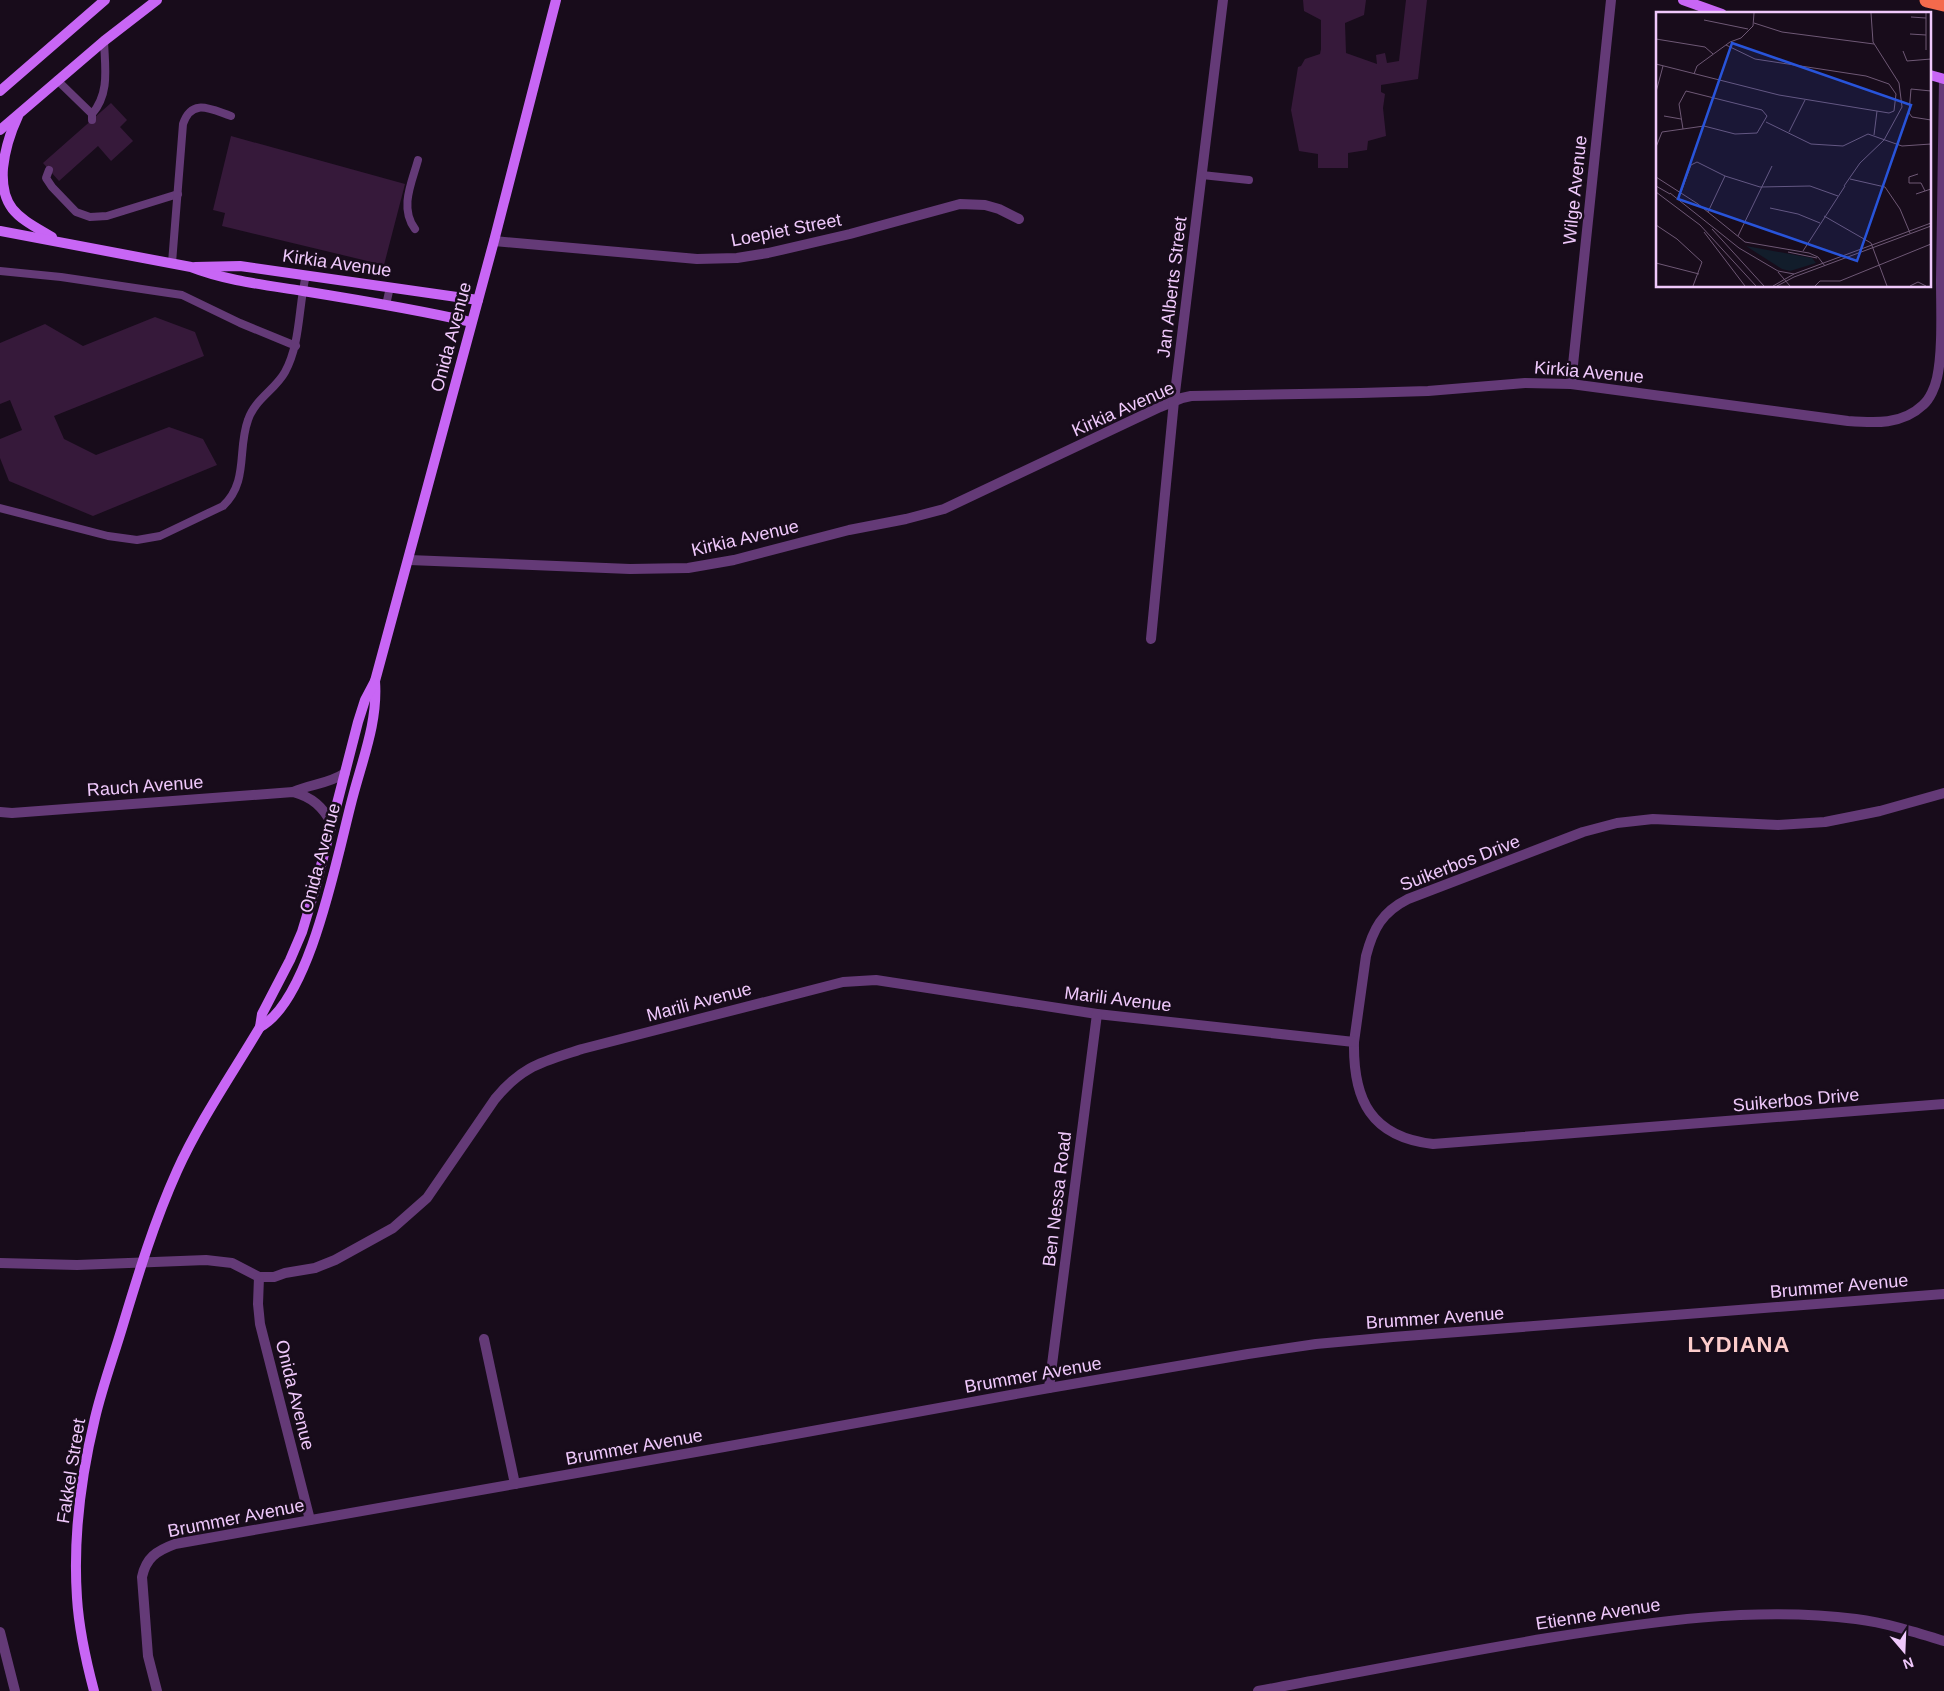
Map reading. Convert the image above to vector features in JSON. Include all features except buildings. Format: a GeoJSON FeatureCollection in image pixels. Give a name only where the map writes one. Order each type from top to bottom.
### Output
{"type":"FeatureCollection","features":[{"type":"Feature","properties":{"kind":"highway"},"geometry":{"type":"LineString","coordinates":[[1927,0],[1944,4]]}},
{"type":"Feature","properties":{"kind":"street"},"geometry":{"type":"LineString","coordinates":[[0,91],[105,0]]}},
{"type":"Feature","properties":{"kind":"street"},"geometry":{"type":"LineString","coordinates":[[0,130],[104,41],[157,0]]}},
{"type":"Feature","properties":{"kind":"street","name":"Onida Avenue"},"geometry":{"type":"LineString","coordinates":[[142,1262],[157,1218],[180,1164],[260,1027],[262,1014],[302,932],[316,889],[365,700],[376,681],[494,241],[556,0]]}},
{"type":"Feature","properties":{"kind":"street","name":"Jan Alberts Street"},"geometry":{"type":"LineString","coordinates":[[1151,638],[1174,401],[1224,0]]}},
{"type":"Feature","properties":{"kind":"street","name":"Wilge Avenue"},"geometry":{"type":"LineString","coordinates":[[1571,384],[1611,0]]}},
{"type":"Feature","properties":{"kind":"street"},"geometry":{"type":"LineString","coordinates":[[1683,0],[1716,12]]}},
{"type":"Feature","properties":{"kind":"street","name":"Kirkia Avenue"},"geometry":{"type":"LineString","coordinates":[[408,560],[664,570],[709,565],[944,509],[1174,401],[1201,395],[1428,391],[1525,382],[1571,384],[1873,423],[1883,423],[1899,419],[1924,405],[1936,383],[1939,366],[1944,79]]}},
{"type":"Feature","properties":{"kind":"street"},"geometry":{"type":"LineString","coordinates":[[19,113],[4,152],[2,192],[8,205],[18,216],[58,241]]}},
{"type":"Feature","properties":{"kind":"street","name":"Loepiet Street"},"geometry":{"type":"LineString","coordinates":[[494,241],[697,259],[720,259],[768,253],[850,234],[960,204],[985,205],[999,209],[1019,219]]}},
{"type":"Feature","properties":{"kind":"street","name":"Kirkia Avenue"},"geometry":{"type":"LineString","coordinates":[[0,231],[172,263],[222,276],[471,322]]}},
{"type":"Feature","properties":{"kind":"street","name":"Kirkia Avenue"},"geometry":{"type":"LineString","coordinates":[[191,267],[240,266],[478,300]]}},
{"type":"Feature","properties":{"kind":"street","name":"Onida Avenue"},"geometry":{"type":"LineString","coordinates":[[260,1027],[271,1020],[282,1007],[298,978],[316,933],[334,874],[352,797],[372,730],[377,700],[376,681]]}},
{"type":"Feature","properties":{"kind":"street","name":"Rauch Avenue"},"geometry":{"type":"LineString","coordinates":[[293,792],[300,788],[325,783],[345,772]]}},
{"type":"Feature","properties":{"kind":"street","name":"Rauch Avenue"},"geometry":{"type":"LineString","coordinates":[[0,812],[293,792],[302,794],[314,801],[326,812],[332,824]]}},
{"type":"Feature","properties":{"kind":"street","name":"Suikerbos Drive"},"geometry":{"type":"LineString","coordinates":[[1944,793],[1880,811],[1825,822],[1778,824],[1653,820],[1617,823],[1583,832],[1420,894],[1400,903],[1385,914],[1369,943],[1354,1042],[1356,1084],[1369,1112],[1378,1121],[1399,1135],[1427,1143],[1597,1132],[1944,1104]]}},
{"type":"Feature","properties":{"kind":"street","name":"Marili Avenue"},"geometry":{"type":"LineString","coordinates":[[259,1277],[274,1277],[325,1265],[393,1228],[427,1198],[475,1126],[507,1084],[521,1072],[582,1049],[832,984],[867,979],[1097,1014],[1354,1042]]}},
{"type":"Feature","properties":{"kind":"street","name":"Ben Nessa Road"},"geometry":{"type":"LineString","coordinates":[[1049,1388],[1097,1014]]}},
{"type":"Feature","properties":{"kind":"street"},"geometry":{"type":"LineString","coordinates":[[0,1263],[77,1265],[224,1261],[241,1266],[259,1277]]}},
{"type":"Feature","properties":{"kind":"street","name":"Fakkel Street"},"geometry":{"type":"LineString","coordinates":[[94,1691],[82,1638],[77,1599],[76,1563],[80,1507],[95,1418],[142,1262]]}},
{"type":"Feature","properties":{"kind":"street","name":"Onida Avenue"},"geometry":{"type":"LineString","coordinates":[[259,1277],[258,1304],[260,1324],[310,1520]]}},
{"type":"Feature","properties":{"kind":"street","name":"Brummer Avenue"},"geometry":{"type":"LineString","coordinates":[[157,1691],[148,1656],[142,1584],[144,1567],[152,1555],[174,1544],[1049,1388],[1239,1356],[1345,1341],[1944,1294]]}},
{"type":"Feature","properties":{"kind":"street"},"geometry":{"type":"LineString","coordinates":[[484,1339],[514,1484]]}},
{"type":"Feature","properties":{"kind":"street","name":"Etienne Avenue"},"geometry":{"type":"LineString","coordinates":[[1258,1691],[1519,1643],[1670,1620],[1781,1615],[1837,1617],[1889,1625],[1944,1641]]}},
{"type":"Feature","properties":{"kind":"street"},"geometry":{"type":"LineString","coordinates":[[0,1632],[15,1691]]}},
{"type":"Feature","properties":{"kind":"lane"},"geometry":{"type":"LineString","coordinates":[[58,80],[92,117],[103,95],[105,70],[104,41]]}},
{"type":"Feature","properties":{"kind":"lane"},"geometry":{"type":"LineString","coordinates":[[172,263],[183,124],[188,113],[194,108],[199,107],[232,116]]}},
{"type":"Feature","properties":{"kind":"lane"},"geometry":{"type":"LineString","coordinates":[[415,229],[407,216],[406,207],[418,160]]}},
{"type":"Feature","properties":{"kind":"lane"},"geometry":{"type":"LineString","coordinates":[[49,170],[46,174],[48,183],[76,212],[90,217],[107,216],[178,194]]}},
{"type":"Feature","properties":{"kind":"lane"},"geometry":{"type":"LineString","coordinates":[[1202,175],[1249,180]]}},
{"type":"Feature","properties":{"kind":"lane"},"geometry":{"type":"LineString","coordinates":[[0,271],[61,277],[182,295],[240,323],[296,346]]}},
{"type":"Feature","properties":{"kind":"lane"},"geometry":{"type":"LineString","coordinates":[[0,508],[108,536],[137,540],[160,536],[223,506],[232,498],[241,471],[247,423],[250,414],[260,399],[280,380],[296,346],[302,291],[306,275]]}},
{"type":"Feature","properties":{"kind":"lane"},"geometry":{"type":"LineString","coordinates":[[386,305],[390,287]]}},
{"type":"Feature","properties":{"kind":"district","name":"LYDIANA"},"geometry":{"type":"Point","coordinates":[1739,1344]}}]}
